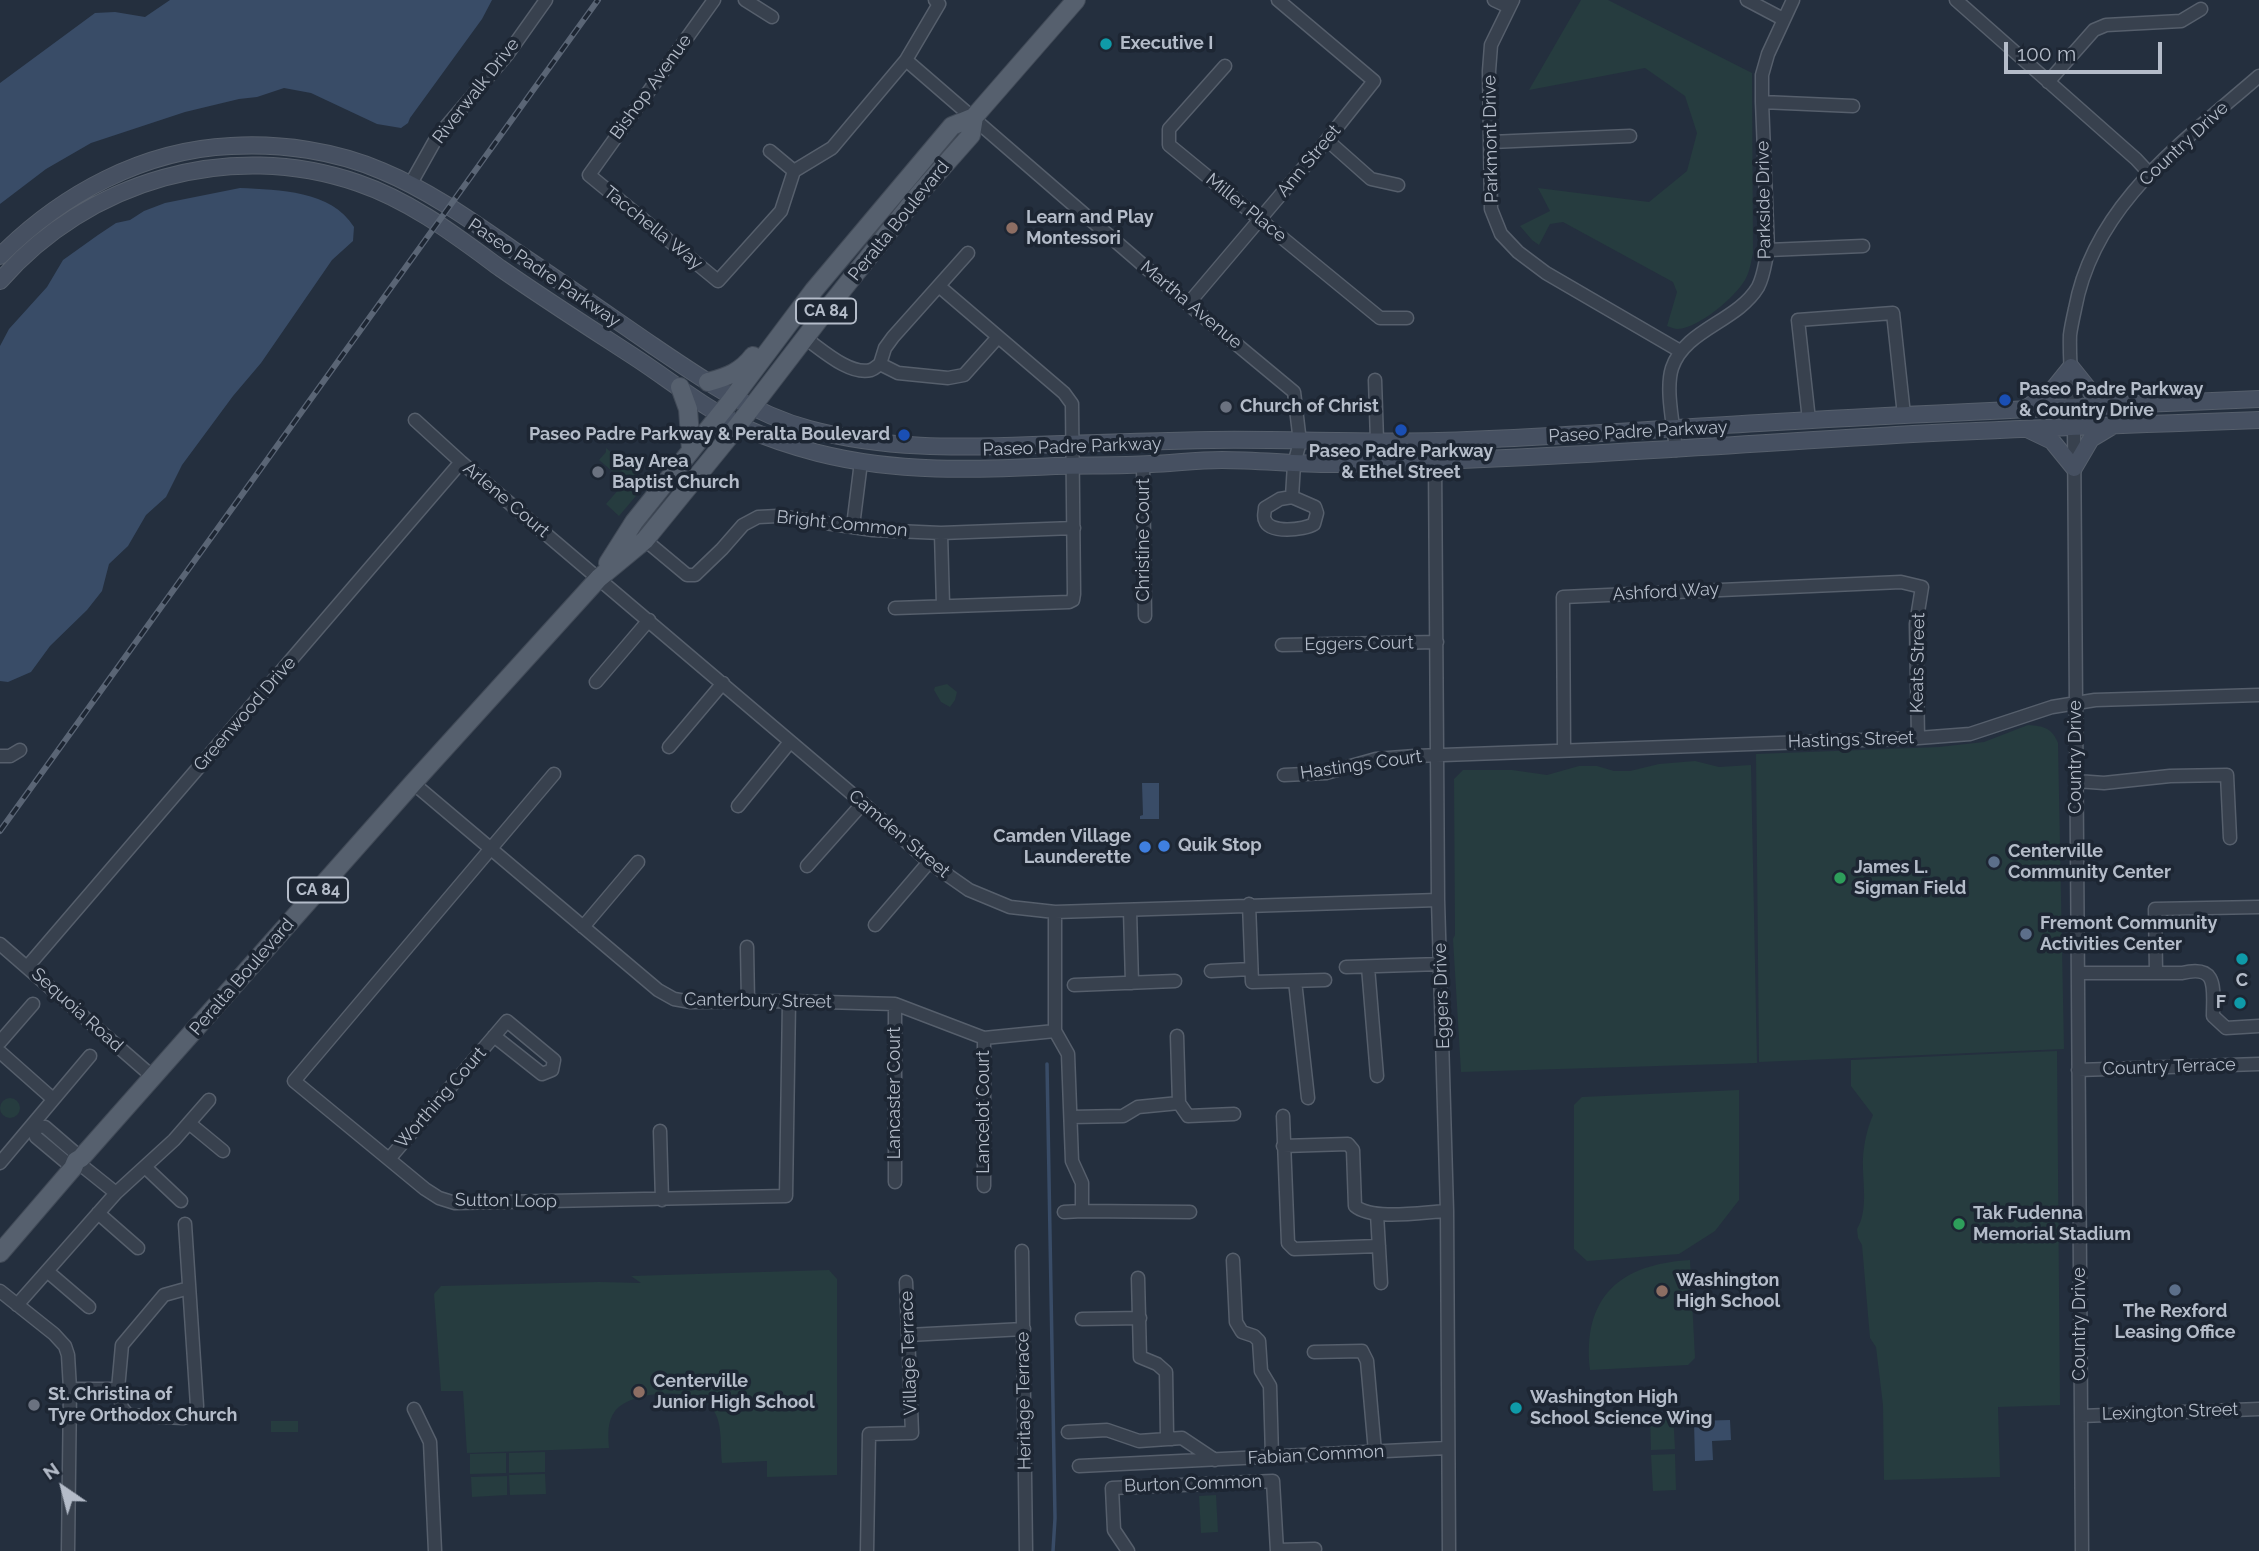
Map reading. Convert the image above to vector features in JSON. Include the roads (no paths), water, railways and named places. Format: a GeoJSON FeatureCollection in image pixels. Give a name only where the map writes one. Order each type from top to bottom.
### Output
{"type":"FeatureCollection","features":[{"type":"Feature","properties":{"kind":"main road","name":"Peralta Boulevard"},"geometry":{"type":"LineString","coordinates":[[599,578],[634,522],[832,269],[952,126],[974,117],[1076,0]]}},
{"type":"Feature","properties":{"kind":"main road","name":"Peralta Boulevard"},"geometry":{"type":"LineString","coordinates":[[0,1253],[76,1162],[413,783],[599,578],[645,540],[739,425],[918,195],[971,135],[974,117]]}},
{"type":"Feature","properties":{"kind":"main road","name":"Paseo Padre Parkway"},"geometry":{"type":"LineString","coordinates":[[0,256],[49,213],[79,193],[143,163],[209,147],[246,145],[312,151],[358,162],[384,172],[459,213],[708,382],[752,408],[803,428],[903,446],[960,448],[1248,439],[1300,442],[1440,441],[1904,415],[2259,399]]}},
{"type":"Feature","properties":{"kind":"main road","name":"Paseo Padre Parkway"},"geometry":{"type":"LineString","coordinates":[[0,281],[27,252],[73,217],[108,198],[156,180],[201,169],[265,164],[322,172],[356,182],[404,202],[553,305],[739,425],[796,446],[888,467],[946,470],[1222,460],[1340,464],[1676,450],[2074,426],[2259,420]]}},
{"type":"Feature","properties":{"kind":"main road"},"geometry":{"type":"LineString","coordinates":[[708,382],[743,369],[777,325],[793,319]]}},
{"type":"Feature","properties":{"kind":"main road"},"geometry":{"type":"LineString","coordinates":[[2024,409],[2050,393],[2071,366],[2091,391],[2114,405]]}},
{"type":"Feature","properties":{"kind":"main road"},"geometry":{"type":"LineString","coordinates":[[680,387],[688,409],[691,450]]}},
{"type":"Feature","properties":{"kind":"main road"},"geometry":{"type":"LineString","coordinates":[[2026,429],[2052,441],[2074,468],[2091,439],[2115,425]]}},
{"type":"Feature","properties":{"kind":"street","name":"Riverwalk Drive"},"geometry":{"type":"LineString","coordinates":[[410,185],[437,137],[507,55],[545,0]]}},
{"type":"Feature","properties":{"kind":"street","name":"Bishop Avenue"},"geometry":{"type":"LineString","coordinates":[[589,175],[714,0]]}},
{"type":"Feature","properties":{"kind":"street"},"geometry":{"type":"LineString","coordinates":[[745,0],[772,17]]}},
{"type":"Feature","properties":{"kind":"street"},"geometry":{"type":"LineString","coordinates":[[769,151],[794,171],[832,148],[906,60],[939,4],[935,0]]}},
{"type":"Feature","properties":{"kind":"street","name":"Ann Street"},"geometry":{"type":"LineString","coordinates":[[1188,304],[1374,81],[1278,0]]}},
{"type":"Feature","properties":{"kind":"street"},"geometry":{"type":"LineString","coordinates":[[1494,0],[1511,3]]}},
{"type":"Feature","properties":{"kind":"street"},"geometry":{"type":"LineString","coordinates":[[1747,0],[1783,19]]}},
{"type":"Feature","properties":{"kind":"street","name":"Parkside Drive"},"geometry":{"type":"LineString","coordinates":[[1680,351],[1747,300],[1758,287],[1763,273],[1768,250],[1762,75],[1768,54],[1793,0]]}},
{"type":"Feature","properties":{"kind":"street"},"geometry":{"type":"LineString","coordinates":[[1956,0],[2149,173]]}},
{"type":"Feature","properties":{"kind":"street","name":"Parkmont Drive"},"geometry":{"type":"LineString","coordinates":[[1511,3],[1491,45],[1489,71],[1491,209],[1501,233],[1518,252],[1546,273],[1680,351]]}},
{"type":"Feature","properties":{"kind":"street"},"geometry":{"type":"LineString","coordinates":[[2048,82],[2094,30],[2106,25],[2181,21],[2201,9]]}},
{"type":"Feature","properties":{"kind":"street","name":"Martha Avenue"},"geometry":{"type":"LineString","coordinates":[[906,60],[1294,392],[1300,442],[1294,464],[1292,497]]}},
{"type":"Feature","properties":{"kind":"street","name":"Miller Place"},"geometry":{"type":"LineString","coordinates":[[1225,66],[1169,129],[1169,145],[1380,318],[1407,318]]}},
{"type":"Feature","properties":{"kind":"street","name":"Country Drive"},"geometry":{"type":"LineString","coordinates":[[2082,1551],[2074,426],[2070,334],[2079,285],[2088,259],[2110,222],[2149,173],[2259,76]]}},
{"type":"Feature","properties":{"kind":"street"},"geometry":{"type":"LineString","coordinates":[[1762,102],[1853,106]]}},
{"type":"Feature","properties":{"kind":"street"},"geometry":{"type":"LineString","coordinates":[[1491,142],[1630,136]]}},
{"type":"Feature","properties":{"kind":"street"},"geometry":{"type":"LineString","coordinates":[[1327,140],[1371,179],[1398,186]]}},
{"type":"Feature","properties":{"kind":"street","name":"Tacchella Way"},"geometry":{"type":"LineString","coordinates":[[589,175],[718,281],[781,211],[794,171]]}},
{"type":"Feature","properties":{"kind":"street"},"geometry":{"type":"LineString","coordinates":[[1768,250],[1863,246]]}},
{"type":"Feature","properties":{"kind":"street"},"geometry":{"type":"LineString","coordinates":[[805,338],[844,365],[870,370],[880,364],[885,348],[893,337],[968,253]]}},
{"type":"Feature","properties":{"kind":"street"},"geometry":{"type":"LineString","coordinates":[[895,608],[1073,600],[1072,404],[1064,393],[940,287]]}},
{"type":"Feature","properties":{"kind":"street"},"geometry":{"type":"LineString","coordinates":[[1809,420],[1798,320],[1893,313],[1904,415]]}},
{"type":"Feature","properties":{"kind":"street"},"geometry":{"type":"LineString","coordinates":[[880,364],[898,373],[948,378],[964,375],[998,338]]}},
{"type":"Feature","properties":{"kind":"street"},"geometry":{"type":"LineString","coordinates":[[1676,450],[1670,386],[1671,370],[1680,351]]}},
{"type":"Feature","properties":{"kind":"street"},"geometry":{"type":"LineString","coordinates":[[1375,380],[1377,441]]}},
{"type":"Feature","properties":{"kind":"street","name":"Arlene Court"},"geometry":{"type":"LineString","coordinates":[[415,419],[461,462],[599,578]]}},
{"type":"Feature","properties":{"kind":"street","name":"Eggers Drive"},"geometry":{"type":"LineString","coordinates":[[1440,441],[1435,460],[1438,900],[1447,1211],[1449,1551]]}},
{"type":"Feature","properties":{"kind":"street","name":"Greenwood Drive"},"geometry":{"type":"LineString","coordinates":[[28,967],[461,462]]}},
{"type":"Feature","properties":{"kind":"street"},"geometry":{"type":"LineString","coordinates":[[853,526],[860,462]]}},
{"type":"Feature","properties":{"kind":"street","name":"Christine Court"},"geometry":{"type":"LineString","coordinates":[[1143,464],[1145,616]]}},
{"type":"Feature","properties":{"kind":"street","name":"Bright Common"},"geometry":{"type":"LineString","coordinates":[[645,540],[682,573],[695,575],[743,525],[758,517],[778,516],[873,530],[941,533],[1074,528]]}},
{"type":"Feature","properties":{"kind":"street"},"geometry":{"type":"LineString","coordinates":[[941,533],[943,605]]}},
{"type":"Feature","properties":{"kind":"street","name":"Camden Street"},"geometry":{"type":"LineString","coordinates":[[599,578],[929,862],[969,890],[1010,907],[1055,912],[1438,900]]}},
{"type":"Feature","properties":{"kind":"street","name":"Ashford Way"},"geometry":{"type":"LineString","coordinates":[[1564,750],[1563,597],[1901,582],[1922,587]]}},
{"type":"Feature","properties":{"kind":"street","name":"Keats Street"},"geometry":{"type":"LineString","coordinates":[[1917,738],[1916,624],[1922,587]]}},
{"type":"Feature","properties":{"kind":"street"},"geometry":{"type":"LineString","coordinates":[[596,682],[649,620]]}},
{"type":"Feature","properties":{"kind":"street","name":"Eggers Court"},"geometry":{"type":"LineString","coordinates":[[1282,645],[1437,642]]}},
{"type":"Feature","properties":{"kind":"street"},"geometry":{"type":"LineString","coordinates":[[669,747],[723,683]]}},
{"type":"Feature","properties":{"kind":"street","name":"Hastings Street"},"geometry":{"type":"LineString","coordinates":[[1438,755],[1917,738],[1970,734],[2052,707],[2095,700],[2259,695]]}},
{"type":"Feature","properties":{"kind":"street"},"geometry":{"type":"LineString","coordinates":[[738,806],[790,742]]}},
{"type":"Feature","properties":{"kind":"street"},"geometry":{"type":"LineString","coordinates":[[0,757],[10,756],[20,750]]}},
{"type":"Feature","properties":{"kind":"street","name":"Hastings Court"},"geometry":{"type":"LineString","coordinates":[[1284,775],[1326,773],[1376,759],[1438,755]]}},
{"type":"Feature","properties":{"kind":"street"},"geometry":{"type":"LineString","coordinates":[[492,849],[554,774]]}},
{"type":"Feature","properties":{"kind":"street"},"geometry":{"type":"LineString","coordinates":[[2076,781],[2104,783],[2170,776],[2227,775],[2230,838]]}},
{"type":"Feature","properties":{"kind":"street","name":"Canterbury Street"},"geometry":{"type":"LineString","coordinates":[[413,783],[658,990],[674,999],[691,1002],[895,1004],[984,1038],[1055,1031]]}},
{"type":"Feature","properties":{"kind":"street"},"geometry":{"type":"LineString","coordinates":[[807,866],[863,803]]}},
{"type":"Feature","properties":{"kind":"street","name":"Sutton Loop"},"geometry":{"type":"LineString","coordinates":[[492,849],[294,1081],[439,1198],[454,1203],[786,1196],[789,1002]]}},
{"type":"Feature","properties":{"kind":"street"},"geometry":{"type":"LineString","coordinates":[[583,927],[638,862]]}},
{"type":"Feature","properties":{"kind":"street"},"geometry":{"type":"LineString","coordinates":[[875,925],[929,862]]}},
{"type":"Feature","properties":{"kind":"street"},"geometry":{"type":"LineString","coordinates":[[1249,904],[1252,982],[1325,980]]}},
{"type":"Feature","properties":{"kind":"street"},"geometry":{"type":"LineString","coordinates":[[2156,972],[2155,909],[2259,906]]}},
{"type":"Feature","properties":{"kind":"street"},"geometry":{"type":"LineString","coordinates":[[1130,910],[1132,983]]}},
{"type":"Feature","properties":{"kind":"street"},"geometry":{"type":"LineString","coordinates":[[1055,912],[1055,1031],[1068,1054],[1072,1161],[1082,1183],[1082,1211]]}},
{"type":"Feature","properties":{"kind":"street","name":"Sequoia Road"},"geometry":{"type":"LineString","coordinates":[[0,944],[153,1077]]}},
{"type":"Feature","properties":{"kind":"street"},"geometry":{"type":"LineString","coordinates":[[747,947],[748,1002]]}},
{"type":"Feature","properties":{"kind":"street"},"geometry":{"type":"LineString","coordinates":[[1346,967],[1441,964]]}},
{"type":"Feature","properties":{"kind":"street"},"geometry":{"type":"LineString","coordinates":[[1368,967],[1377,1076]]}},
{"type":"Feature","properties":{"kind":"street"},"geometry":{"type":"LineString","coordinates":[[1211,971],[1251,969]]}},
{"type":"Feature","properties":{"kind":"street"},"geometry":{"type":"LineString","coordinates":[[2078,974],[2182,973],[2197,969],[2210,977],[2213,984],[2213,1016],[2226,1028],[2259,1026]]}},
{"type":"Feature","properties":{"kind":"street"},"geometry":{"type":"LineString","coordinates":[[1073,985],[1175,981]]}},
{"type":"Feature","properties":{"kind":"street"},"geometry":{"type":"LineString","coordinates":[[1294,981],[1308,1098]]}},
{"type":"Feature","properties":{"kind":"street"},"geometry":{"type":"LineString","coordinates":[[0,1042],[33,1004]]}},
{"type":"Feature","properties":{"kind":"street","name":"Lancaster Court"},"geometry":{"type":"LineString","coordinates":[[895,1004],[895,1182]]}},
{"type":"Feature","properties":{"kind":"street","name":"Worthing Court"},"geometry":{"type":"LineString","coordinates":[[389,1159],[507,1021],[554,1060],[552,1070],[542,1074],[494,1037]]}},
{"type":"Feature","properties":{"kind":"street"},"geometry":{"type":"LineString","coordinates":[[1177,1036],[1179,1103],[1188,1115],[1234,1114]]}},
{"type":"Feature","properties":{"kind":"street","name":"Lancelot Court"},"geometry":{"type":"LineString","coordinates":[[984,1038],[984,1186]]}},
{"type":"Feature","properties":{"kind":"street"},"geometry":{"type":"LineString","coordinates":[[0,1052],[53,1099]]}},
{"type":"Feature","properties":{"kind":"street"},"geometry":{"type":"LineString","coordinates":[[3,1154],[32,1126],[90,1056]]}},
{"type":"Feature","properties":{"kind":"street","name":"Country Terrace"},"geometry":{"type":"LineString","coordinates":[[2078,1070],[2259,1064]]}},
{"type":"Feature","properties":{"kind":"street"},"geometry":{"type":"LineString","coordinates":[[18,1305],[116,1193],[174,1140],[209,1100]]}},
{"type":"Feature","properties":{"kind":"street"},"geometry":{"type":"LineString","coordinates":[[1070,1117],[1123,1116],[1138,1107],[1179,1103]]}},
{"type":"Feature","properties":{"kind":"street"},"geometry":{"type":"LineString","coordinates":[[1283,1116],[1288,1244],[1294,1249],[1379,1246]]}},
{"type":"Feature","properties":{"kind":"street"},"geometry":{"type":"LineString","coordinates":[[189,1123],[223,1151]]}},
{"type":"Feature","properties":{"kind":"street"},"geometry":{"type":"LineString","coordinates":[[32,1126],[36,1136],[116,1193]]}},
{"type":"Feature","properties":{"kind":"street"},"geometry":{"type":"LineString","coordinates":[[660,1131],[662,1200]]}},
{"type":"Feature","properties":{"kind":"street"},"geometry":{"type":"LineString","coordinates":[[1283,1146],[1348,1144],[1353,1150],[1355,1206],[1362,1212],[1377,1214],[1447,1211]]}},
{"type":"Feature","properties":{"kind":"street"},"geometry":{"type":"LineString","coordinates":[[145,1167],[181,1201]]}},
{"type":"Feature","properties":{"kind":"street"},"geometry":{"type":"LineString","coordinates":[[1064,1212],[1190,1212]]}},
{"type":"Feature","properties":{"kind":"street"},"geometry":{"type":"LineString","coordinates":[[98,1213],[138,1248]]}},
{"type":"Feature","properties":{"kind":"street"},"geometry":{"type":"LineString","coordinates":[[1377,1214],[1381,1283]]}},
{"type":"Feature","properties":{"kind":"street"},"geometry":{"type":"LineString","coordinates":[[185,1224],[197,1406],[192,1415],[183,1418],[128,1415],[122,1408],[118,1389],[122,1345],[164,1295],[189,1288]]}},
{"type":"Feature","properties":{"kind":"street","name":"Heritage Terrace"},"geometry":{"type":"LineString","coordinates":[[1022,1251],[1026,1551]]}},
{"type":"Feature","properties":{"kind":"street"},"geometry":{"type":"LineString","coordinates":[[1233,1259],[1236,1322],[1242,1332],[1254,1335],[1259,1341],[1261,1371],[1270,1386],[1272,1457]]}},
{"type":"Feature","properties":{"kind":"street"},"geometry":{"type":"LineString","coordinates":[[47,1271],[89,1307]]}},
{"type":"Feature","properties":{"kind":"street"},"geometry":{"type":"LineString","coordinates":[[1138,1278],[1140,1357],[1157,1364],[1166,1372],[1167,1435],[1172,1439]]}},
{"type":"Feature","properties":{"kind":"street","name":"Village Terrace"},"geometry":{"type":"LineString","coordinates":[[867,1551],[869,1434],[912,1433],[906,1282]]}},
{"type":"Feature","properties":{"kind":"street"},"geometry":{"type":"LineString","coordinates":[[0,1291],[54,1334],[65,1346],[68,1355],[68,1551]]}},
{"type":"Feature","properties":{"kind":"street"},"geometry":{"type":"LineString","coordinates":[[1082,1319],[1140,1318]]}},
{"type":"Feature","properties":{"kind":"street"},"geometry":{"type":"LineString","coordinates":[[908,1335],[1024,1329]]}},
{"type":"Feature","properties":{"kind":"street"},"geometry":{"type":"LineString","coordinates":[[1314,1352],[1362,1351],[1367,1361],[1376,1452]]}},
{"type":"Feature","properties":{"kind":"street"},"geometry":{"type":"LineString","coordinates":[[70,1389],[118,1389]]}},
{"type":"Feature","properties":{"kind":"street"},"geometry":{"type":"LineString","coordinates":[[414,1409],[430,1441],[435,1551]]}},
{"type":"Feature","properties":{"kind":"street","name":"Lexington Street"},"geometry":{"type":"LineString","coordinates":[[2081,1416],[2259,1409]]}},
{"type":"Feature","properties":{"kind":"street"},"geometry":{"type":"LineString","coordinates":[[1068,1432],[1107,1430],[1139,1441],[1182,1438],[1215,1460]]}},
{"type":"Feature","properties":{"kind":"street","name":"Fabian Common"},"geometry":{"type":"LineString","coordinates":[[1079,1466],[1447,1448]]}},
{"type":"Feature","properties":{"kind":"street","name":"Burton Common"},"geometry":{"type":"LineString","coordinates":[[1128,1551],[1114,1530],[1112,1488],[1273,1481],[1277,1551],[1315,1549]]}},
{"type":"Feature","properties":{"kind":"water"},"geometry":{"type":"Polygon","coordinates":[[[170,0],[492,0],[482,19],[408,123],[401,128],[377,124],[311,93],[284,88],[257,97],[185,112],[91,143],[46,169],[0,204],[0,83],[95,13],[115,12],[145,17],[170,0]]]}},
{"type":"Feature","properties":{"kind":"water"},"geometry":{"type":"Polygon","coordinates":[[[240,188],[287,191],[318,199],[344,215],[354,227],[353,241],[332,260],[261,363],[182,465],[166,497],[146,515],[128,546],[109,564],[102,591],[87,610],[50,646],[31,672],[8,682],[0,681],[0,346],[9,329],[47,287],[63,260],[116,223],[130,220],[165,203],[240,188]]]}},
{"type":"Feature","properties":{"kind":"water"},"geometry":{"type":"Polygon","coordinates":[[[1142,783],[1159,783],[1159,819],[1140,819],[1143,815],[1142,783]]]}},
{"type":"Feature","properties":{"kind":"water"},"geometry":{"type":"Polygon","coordinates":[[[1730,1420],[1731,1440],[1712,1441],[1713,1460],[1695,1461],[1694,1421],[1730,1420]]]}},
{"type":"Feature","properties":{"kind":"waterway"},"geometry":{"type":"LineString","coordinates":[[1047,1064],[1055,1518],[1053,1551]]}},
{"type":"Feature","properties":{"kind":"railway"},"geometry":{"type":"LineString","coordinates":[[0,831],[598,0]]}},
{"type":"Feature","properties":{"kind":"place","name":"Executive I"},"geometry":{"type":"Point","coordinates":[1106,44]}},
{"type":"Feature","properties":{"kind":"place","name":"Learn and Play Montessori"},"geometry":{"type":"Point","coordinates":[1012,228]}},
{"type":"Feature","properties":{"kind":"place","name":"Paseo Padre Parkway & Country Drive"},"geometry":{"type":"Point","coordinates":[2005,400]}},
{"type":"Feature","properties":{"kind":"place","name":"Church of Christ"},"geometry":{"type":"Point","coordinates":[1226,407]}},
{"type":"Feature","properties":{"kind":"place","name":"Paseo Padre Parkway & Ethel Street"},"geometry":{"type":"Point","coordinates":[1401,430]}},
{"type":"Feature","properties":{"kind":"place","name":"Paseo Padre Parkway & Peralta Boulevard"},"geometry":{"type":"Point","coordinates":[904,435]}},
{"type":"Feature","properties":{"kind":"place","name":"Bay Area Baptist Church"},"geometry":{"type":"Point","coordinates":[598,472]}},
{"type":"Feature","properties":{"kind":"place","name":"Quik Stop"},"geometry":{"type":"Point","coordinates":[1164,846]}},
{"type":"Feature","properties":{"kind":"place","name":"Camden Village Launderette"},"geometry":{"type":"Point","coordinates":[1145,847]}},
{"type":"Feature","properties":{"kind":"place","name":"Centerville Community Center"},"geometry":{"type":"Point","coordinates":[1994,862]}},
{"type":"Feature","properties":{"kind":"place","name":"James L. Sigman Field"},"geometry":{"type":"Point","coordinates":[1840,878]}},
{"type":"Feature","properties":{"kind":"place","name":"Fremont Community Activities Center"},"geometry":{"type":"Point","coordinates":[2026,934]}},
{"type":"Feature","properties":{"kind":"place","name":"C"},"geometry":{"type":"Point","coordinates":[2242,959]}},
{"type":"Feature","properties":{"kind":"place","name":"F"},"geometry":{"type":"Point","coordinates":[2240,1003]}},
{"type":"Feature","properties":{"kind":"place","name":"Tak Fudenna Memorial Stadium"},"geometry":{"type":"Point","coordinates":[1959,1224]}},
{"type":"Feature","properties":{"kind":"place","name":"The Rexford Leasing Office"},"geometry":{"type":"Point","coordinates":[2175,1290]}},
{"type":"Feature","properties":{"kind":"place","name":"Washington High School"},"geometry":{"type":"Point","coordinates":[1662,1291]}},
{"type":"Feature","properties":{"kind":"place","name":"Centerville Junior High School"},"geometry":{"type":"Point","coordinates":[639,1392]}},
{"type":"Feature","properties":{"kind":"place","name":"St. Christina of Tyre Orthodox Church"},"geometry":{"type":"Point","coordinates":[34,1405]}},
{"type":"Feature","properties":{"kind":"place","name":"Washington High School Science Wing"},"geometry":{"type":"Point","coordinates":[1516,1408]}}]}
